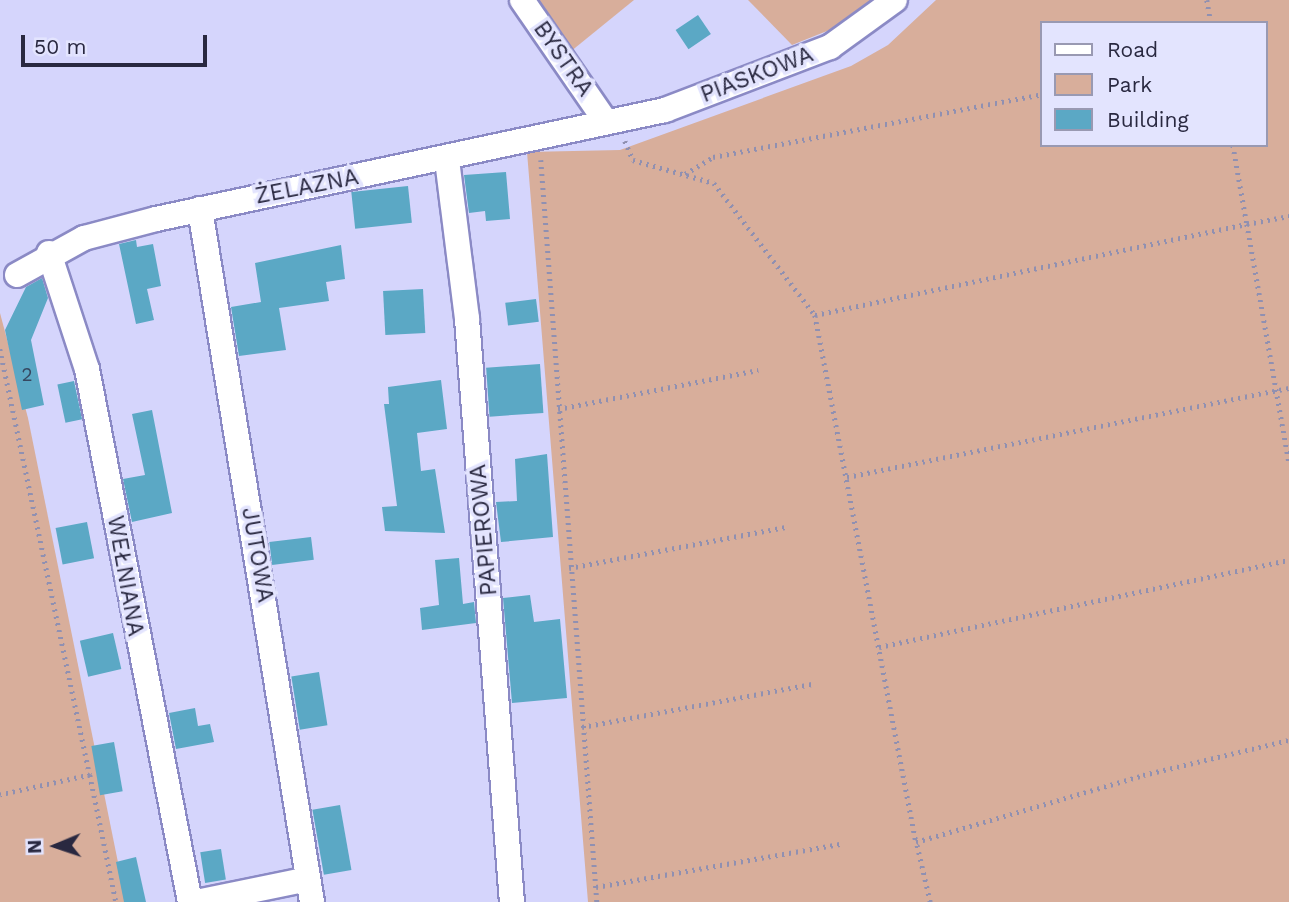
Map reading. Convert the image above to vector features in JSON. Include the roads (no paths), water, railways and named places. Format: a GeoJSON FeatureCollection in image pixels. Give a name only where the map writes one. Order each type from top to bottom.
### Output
{"type":"FeatureCollection","features":[{"type":"Feature","properties":{"kind":"street","name":"BYSTRA"},"geometry":{"type":"LineString","coordinates":[[522,0],[610,118]]}},
{"type":"Feature","properties":{"kind":"street","name":"PIASKOWA"},"geometry":{"type":"LineString","coordinates":[[610,118],[665,110],[830,47],[895,0]]}},
{"type":"Feature","properties":{"kind":"street","name":"ŻELAZNA"},"geometry":{"type":"LineString","coordinates":[[17,275],[49,253],[200,209],[447,160],[539,132],[610,118]]}},
{"type":"Feature","properties":{"kind":"street","name":"PAPIEROWA"},"geometry":{"type":"LineString","coordinates":[[447,160],[469,332],[512,902]]}},
{"type":"Feature","properties":{"kind":"street","name":"JUTOWA"},"geometry":{"type":"LineString","coordinates":[[200,209],[310,890]]}},
{"type":"Feature","properties":{"kind":"street","name":"WEŁNIANA"},"geometry":{"type":"LineString","coordinates":[[49,253],[87,369],[190,902]]}},
{"type":"Feature","properties":{"kind":"street"},"geometry":{"type":"LineString","coordinates":[[195,902],[310,890]]}}]}
